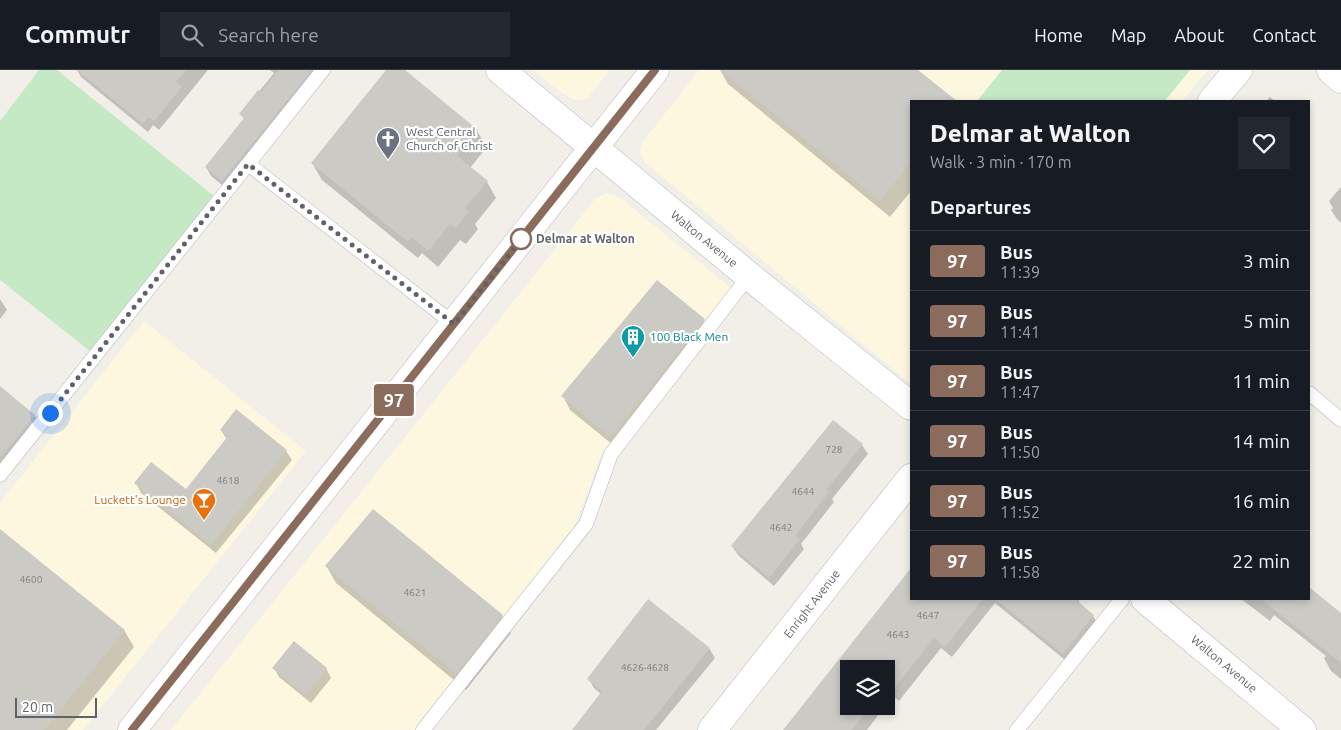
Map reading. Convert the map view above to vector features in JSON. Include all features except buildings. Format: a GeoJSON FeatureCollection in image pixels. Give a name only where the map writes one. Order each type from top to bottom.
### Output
{"type":"FeatureCollection","features":[{"type":"Feature","properties":{"kind":"street","name":"Walton Avenue"},"geometry":{"type":"LineString","coordinates":[[500,70],[749,276],[910,405]]}},
{"type":"Feature","properties":{"kind":"street"},"geometry":{"type":"LineString","coordinates":[[132,730],[655,70]]}},
{"type":"Feature","properties":{"kind":"street"},"geometry":{"type":"LineString","coordinates":[[1213,100],[1238,70]]}},
{"type":"Feature","properties":{"kind":"street"},"geometry":{"type":"LineString","coordinates":[[1330,70],[1341,79]]}},
{"type":"Feature","properties":{"kind":"street","name":"Enright Avenue"},"geometry":{"type":"LineString","coordinates":[[712,730],[910,479]]}},
{"type":"Feature","properties":{"kind":"street","name":"Walton Avenue"},"geometry":{"type":"LineString","coordinates":[[1146,600],[1302,730]]}},
{"type":"Feature","properties":{"kind":"lane"},"geometry":{"type":"LineString","coordinates":[[0,475],[323,70]]}},
{"type":"Feature","properties":{"kind":"lane"},"geometry":{"type":"LineString","coordinates":[[248,164],[454,324]]}},
{"type":"Feature","properties":{"kind":"lane"},"geometry":{"type":"LineString","coordinates":[[423,730],[586,524],[611,454],[749,276]]}},
{"type":"Feature","properties":{"kind":"lane"},"geometry":{"type":"LineString","coordinates":[[1310,394],[1341,420]]}},
{"type":"Feature","properties":{"kind":"lane"},"geometry":{"type":"LineString","coordinates":[[1017,730],[1121,600]]}},
{"type":"Feature","properties":{"kind":"shaded area"},"geometry":{"type":"Polygon","coordinates":[[[533,70],[610,70],[587,99],[573,100],[533,70]]]}},
{"type":"Feature","properties":{"kind":"shaded area"},"geometry":{"type":"Polygon","coordinates":[[[699,70],[1208,70],[1183,100],[910,100],[910,383],[644,161],[640,153],[642,143],[699,70]]]}},
{"type":"Feature","properties":{"kind":"shaded area"},"geometry":{"type":"Polygon","coordinates":[[[607,193],[619,197],[731,288],[601,455],[574,527],[414,730],[171,730],[596,198],[607,193]]]}},
{"type":"Feature","properties":{"kind":"shaded area"},"geometry":{"type":"Polygon","coordinates":[[[144,321],[306,451],[83,730],[0,730],[0,503],[144,321]]]}},
{"type":"Feature","properties":{"kind":"green space"},"geometry":{"type":"Polygon","coordinates":[[[39,70],[57,70],[214,196],[90,351],[0,280],[0,121],[39,70]]]}},
{"type":"Feature","properties":{"kind":"green space"},"geometry":{"type":"Polygon","coordinates":[[[1002,70],[1190,70],[1166,100],[978,100],[1002,70]]]}},
{"type":"Feature","properties":{"kind":"bus line","name":"97"},"geometry":{"type":"LineString","coordinates":[[132,730],[655,70]]}},
{"type":"Feature","properties":{"kind":"place","name":"West Central Church of Christ"},"geometry":{"type":"Point","coordinates":[388,160]}},
{"type":"Feature","properties":{"kind":"place","name":"Delmar at Walton"},"geometry":{"type":"Point","coordinates":[521,239]}},
{"type":"Feature","properties":{"kind":"place","name":"100 Black Men"},"geometry":{"type":"Point","coordinates":[633,358]}},
{"type":"Feature","properties":{"kind":"place","name":"Luckett's Lounge"},"geometry":{"type":"Point","coordinates":[204,521]}},
{"type":"Feature","properties":{"kind":"route"},"geometry":{"type":"LineString","coordinates":[[50,413],[248,164],[376,266],[454,324],[524,236],[521,239]]}}]}
